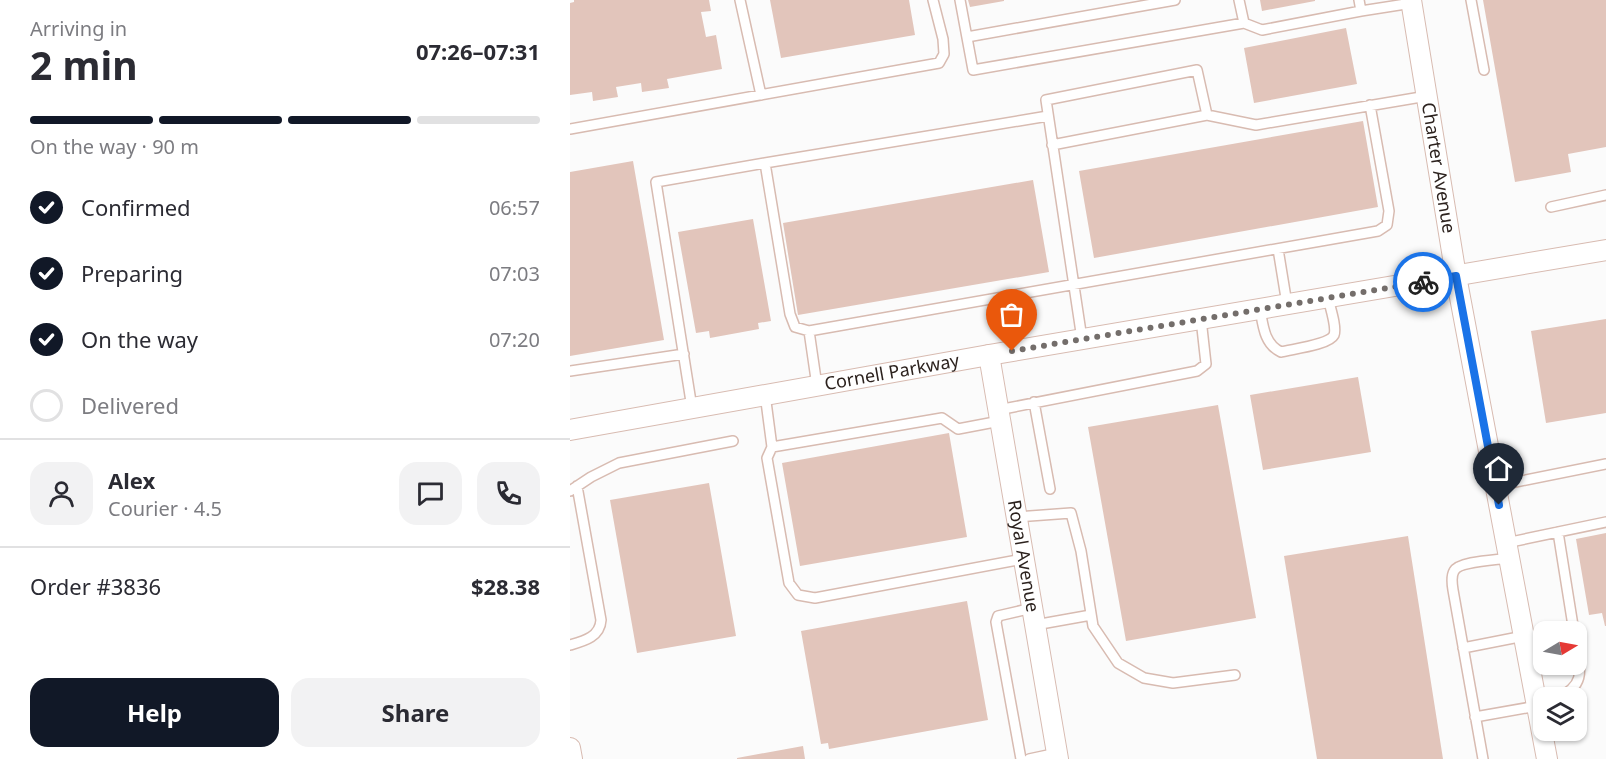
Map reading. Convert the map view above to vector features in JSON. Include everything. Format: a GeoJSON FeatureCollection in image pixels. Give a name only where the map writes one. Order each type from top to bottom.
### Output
{"type":"FeatureCollection","features":[{"type":"Feature","properties":{"kind":"street","name":"Charter Avenue"},"geometry":{"type":"LineString","coordinates":[[1412,2],[1456,276],[1535,687]]}},
{"type":"Feature","properties":{"kind":"street","name":"Cornell Parkway"},"geometry":{"type":"LineString","coordinates":[[570,430],[989,355],[1606,250]]}},
{"type":"Feature","properties":{"kind":"street","name":"Royal Avenue"},"geometry":{"type":"LineString","coordinates":[[989,355],[1057,756]]}},
{"type":"Feature","properties":{"kind":"street","name":"Charter Avenue"},"geometry":{"type":"LineString","coordinates":[[1544,741],[1547,759]]}},
{"type":"Feature","properties":{"kind":"street"},"geometry":{"type":"LineString","coordinates":[[570,748],[572,759]]}},
{"type":"Feature","properties":{"kind":"lane"},"geometry":{"type":"LineString","coordinates":[[740,0],[761,95]]}},
{"type":"Feature","properties":{"kind":"lane"},"geometry":{"type":"LineString","coordinates":[[570,129],[939,63],[944,54],[943,39],[933,0]]}},
{"type":"Feature","properties":{"kind":"lane"},"geometry":{"type":"LineString","coordinates":[[960,0],[973,70],[1244,23],[1262,30],[1412,2]]}},
{"type":"Feature","properties":{"kind":"lane"},"geometry":{"type":"LineString","coordinates":[[966,37],[1175,0]]}},
{"type":"Feature","properties":{"kind":"lane"},"geometry":{"type":"LineString","coordinates":[[1239,0],[1244,23]]}},
{"type":"Feature","properties":{"kind":"lane"},"geometry":{"type":"LineString","coordinates":[[1359,0],[1361,11]]}},
{"type":"Feature","properties":{"kind":"lane"},"geometry":{"type":"LineString","coordinates":[[1471,0],[1484,70]]}},
{"type":"Feature","properties":{"kind":"lane"},"geometry":{"type":"LineString","coordinates":[[1082,339],[1046,100],[1197,70],[1207,115]]}},
{"type":"Feature","properties":{"kind":"lane"},"geometry":{"type":"LineString","coordinates":[[1052,145],[1207,115],[1256,125],[1427,96]]}},
{"type":"Feature","properties":{"kind":"lane"},"geometry":{"type":"LineString","coordinates":[[765,163],[790,314],[795,327],[809,331],[1378,231],[1387,225],[1389,211],[1371,105]]}},
{"type":"Feature","properties":{"kind":"lane"},"geometry":{"type":"LineString","coordinates":[[692,408],[656,182],[1048,116]]}},
{"type":"Feature","properties":{"kind":"lane"},"geometry":{"type":"LineString","coordinates":[[1551,207],[1606,195]]}},
{"type":"Feature","properties":{"kind":"lane"},"geometry":{"type":"LineString","coordinates":[[1278,249],[1287,304]]}},
{"type":"Feature","properties":{"kind":"lane"},"geometry":{"type":"LineString","coordinates":[[1260,309],[1265,333],[1271,345],[1281,352],[1322,343],[1334,336],[1335,328],[1328,298]]}},
{"type":"Feature","properties":{"kind":"lane"},"geometry":{"type":"LineString","coordinates":[[772,447],[942,418],[958,429],[1034,402],[1197,371],[1206,364],[1201,319]]}},
{"type":"Feature","properties":{"kind":"lane"},"geometry":{"type":"LineString","coordinates":[[809,331],[817,386]]}},
{"type":"Feature","properties":{"kind":"lane"},"geometry":{"type":"LineString","coordinates":[[570,370],[684,354]]}},
{"type":"Feature","properties":{"kind":"lane"},"geometry":{"type":"LineString","coordinates":[[765,394],[772,447],[767,458],[789,583],[798,595],[815,598],[1023,560]]}},
{"type":"Feature","properties":{"kind":"lane"},"geometry":{"type":"LineString","coordinates":[[1034,402],[1050,489]]}},
{"type":"Feature","properties":{"kind":"lane"},"geometry":{"type":"LineString","coordinates":[[570,645],[587,640],[601,628],[574,489],[619,463],[733,441]]}},
{"type":"Feature","properties":{"kind":"lane"},"geometry":{"type":"LineString","coordinates":[[1496,486],[1606,464]]}},
{"type":"Feature","properties":{"kind":"lane"},"geometry":{"type":"LineString","coordinates":[[1016,517],[1071,513],[1081,551],[1094,626],[1118,663],[1144,678],[1173,683],[1235,675]]}},
{"type":"Feature","properties":{"kind":"lane"},"geometry":{"type":"LineString","coordinates":[[1483,759],[1453,590],[1454,571],[1460,565],[1508,551],[1558,532],[1606,522]]}},
{"type":"Feature","properties":{"kind":"lane"},"geometry":{"type":"LineString","coordinates":[[1558,532],[1572,621]]}},
{"type":"Feature","properties":{"kind":"lane"},"geometry":{"type":"LineString","coordinates":[[1021,759],[996,622],[998,616],[1091,615]]}},
{"type":"Feature","properties":{"kind":"lane"},"geometry":{"type":"LineString","coordinates":[[1463,648],[1524,636]]}},
{"type":"Feature","properties":{"kind":"lane"},"geometry":{"type":"LineString","coordinates":[[1475,717],[1533,704]]}},
{"type":"Feature","properties":{"kind":"lane"},"geometry":{"type":"LineString","coordinates":[[1029,759],[1057,756]]}},
{"type":"Feature","properties":{"kind":"building"},"geometry":{"type":"Polygon","coordinates":[[[574,0],[709,0],[711,11],[701,12],[706,37],[716,35],[722,69],[667,79],[669,88],[642,92],[641,83],[616,87],[618,97],[593,101],[592,92],[570,95],[570,3],[574,0]]]}},
{"type":"Feature","properties":{"kind":"building"},"geometry":{"type":"Polygon","coordinates":[[[770,0],[909,0],[915,35],[781,58],[770,0]]]}},
{"type":"Feature","properties":{"kind":"building"},"geometry":{"type":"Polygon","coordinates":[[[968,0],[1004,0],[1004,1],[970,7],[968,0]]]}},
{"type":"Feature","properties":{"kind":"building"},"geometry":{"type":"Polygon","coordinates":[[[1260,0],[1315,0],[1315,1],[1262,11],[1260,0]]]}},
{"type":"Feature","properties":{"kind":"building"},"geometry":{"type":"Polygon","coordinates":[[[1483,0],[1606,0],[1606,147],[1568,154],[1571,172],[1515,182],[1483,0]]]}},
{"type":"Feature","properties":{"kind":"building"},"geometry":{"type":"Polygon","coordinates":[[[1346,28],[1357,84],[1254,103],[1244,48],[1346,28]]]}},
{"type":"Feature","properties":{"kind":"building"},"geometry":{"type":"Polygon","coordinates":[[[1363,121],[1378,207],[1094,258],[1079,171],[1363,121]]]}},
{"type":"Feature","properties":{"kind":"building"},"geometry":{"type":"Polygon","coordinates":[[[633,161],[664,340],[570,356],[570,172],[633,161]]]}},
{"type":"Feature","properties":{"kind":"building"},"geometry":{"type":"Polygon","coordinates":[[[1033,180],[1049,272],[798,315],[783,223],[1033,180]]]}},
{"type":"Feature","properties":{"kind":"building"},"geometry":{"type":"Polygon","coordinates":[[[753,219],[771,321],[758,323],[759,329],[710,338],[709,331],[696,333],[678,232],[753,219]]]}},
{"type":"Feature","properties":{"kind":"building"},"geometry":{"type":"Polygon","coordinates":[[[1606,319],[1606,413],[1546,423],[1531,331],[1606,319]]]}},
{"type":"Feature","properties":{"kind":"building"},"geometry":{"type":"Polygon","coordinates":[[[1358,377],[1371,452],[1263,470],[1250,395],[1358,377]]]}},
{"type":"Feature","properties":{"kind":"building"},"geometry":{"type":"Polygon","coordinates":[[[1218,405],[1256,618],[1126,641],[1088,427],[1218,405]]]}},
{"type":"Feature","properties":{"kind":"building"},"geometry":{"type":"Polygon","coordinates":[[[949,433],[967,537],[800,566],[782,463],[949,433]]]}},
{"type":"Feature","properties":{"kind":"building"},"geometry":{"type":"Polygon","coordinates":[[[709,483],[736,636],[637,653],[610,500],[709,483]]]}},
{"type":"Feature","properties":{"kind":"building"},"geometry":{"type":"Polygon","coordinates":[[[1606,533],[1605,626],[1602,613],[1589,615],[1576,539],[1606,533]]]}},
{"type":"Feature","properties":{"kind":"building"},"geometry":{"type":"Polygon","coordinates":[[[1408,536],[1443,759],[1317,759],[1284,556],[1408,536]]]}},
{"type":"Feature","properties":{"kind":"building"},"geometry":{"type":"Polygon","coordinates":[[[967,601],[988,720],[829,749],[828,743],[821,744],[801,631],[967,601]]]}},
{"type":"Feature","properties":{"kind":"building"},"geometry":{"type":"Polygon","coordinates":[[[803,746],[805,759],[737,759],[737,758],[803,746]]]}},
{"type":"Feature","properties":{"kind":"way so far"},"geometry":{"type":"LineString","coordinates":[[1012,351],[1423,282]]}},
{"type":"Feature","properties":{"kind":"route"},"geometry":{"type":"LineString","coordinates":[[1423,282],[1456,276],[1499,505]]}}]}
